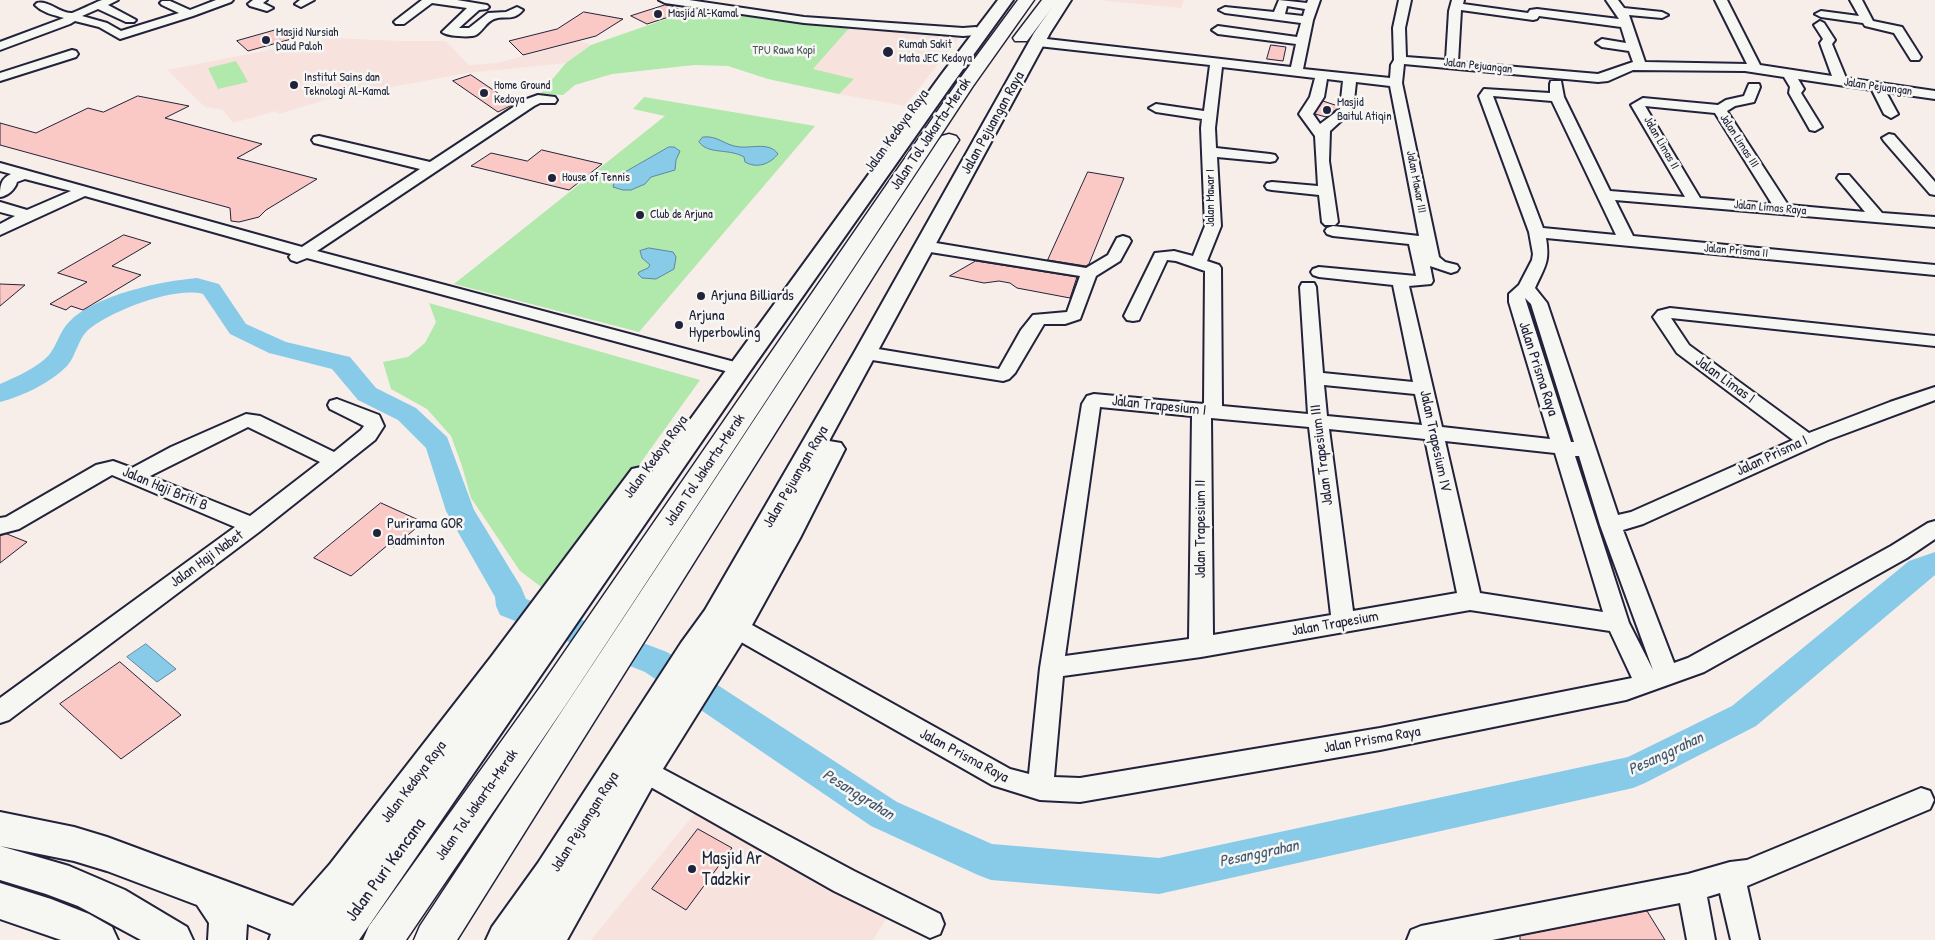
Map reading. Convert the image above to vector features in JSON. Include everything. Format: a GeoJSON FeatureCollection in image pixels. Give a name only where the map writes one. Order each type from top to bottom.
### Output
{"type":"FeatureCollection","features":[{"type":"Feature","properties":{"kind":"highway","name":"Jalan Tol Jakarta–Merak"},"geometry":{"type":"LineString","coordinates":[[434,940],[568,704],[625,590],[964,84],[1026,0]]}},
{"type":"Feature","properties":{"kind":"highway","name":"Jalan Tol Jakarta–Merak"},"geometry":{"type":"LineString","coordinates":[[383,940],[568,704],[655,597],[987,82],[1050,0]]}},
{"type":"Feature","properties":{"kind":"main road","name":"Jalan Kedoya Raya"},"geometry":{"type":"LineString","coordinates":[[343,876],[515,668],[727,373],[936,77],[1006,0]]}},
{"type":"Feature","properties":{"kind":"main road","name":"Jalan Pejuangan Raya"},"geometry":{"type":"LineString","coordinates":[[506,940],[551,875],[634,765],[701,658],[786,538],[874,354],[1064,0]]}},
{"type":"Feature","properties":{"kind":"main road","name":"Jalan Pejuangan Raya"},"geometry":{"type":"LineString","coordinates":[[1043,42],[1075,0]]}},
{"type":"Feature","properties":{"kind":"main road","name":"Jalan Kedoya Raya"},"geometry":{"type":"LineString","coordinates":[[436,799],[515,668]]}},
{"type":"Feature","properties":{"kind":"main road","name":"Jalan Pejuangan Raya"},"geometry":{"type":"LineString","coordinates":[[546,940],[634,765]]}},
{"type":"Feature","properties":{"kind":"main road","name":"Jalan Puri Kencana"},"geometry":{"type":"LineString","coordinates":[[336,940],[436,799]]}},
{"type":"Feature","properties":{"kind":"main road"},"geometry":{"type":"LineString","coordinates":[[0,829],[74,844],[271,915],[300,936]]}},
{"type":"Feature","properties":{"kind":"main road"},"geometry":{"type":"LineString","coordinates":[[0,863],[47,874],[100,897],[152,924],[174,940]]}},
{"type":"Feature","properties":{"kind":"main road","name":"Jalan Puri Kencana"},"geometry":{"type":"LineString","coordinates":[[300,936],[343,876]]}},
{"type":"Feature","properties":{"kind":"main road"},"geometry":{"type":"LineString","coordinates":[[210,893],[224,910],[230,933],[227,940]]}},
{"type":"Feature","properties":{"kind":"main road"},"geometry":{"type":"LineString","coordinates":[[0,901],[55,918],[99,940]]}},
{"type":"Feature","properties":{"kind":"street"},"geometry":{"type":"LineString","coordinates":[[0,46],[66,22],[73,16],[112,0]]}},
{"type":"Feature","properties":{"kind":"street"},"geometry":{"type":"LineString","coordinates":[[41,5],[50,10],[103,25],[120,35],[227,0]]}},
{"type":"Feature","properties":{"kind":"street"},"geometry":{"type":"LineString","coordinates":[[400,22],[429,0]]}},
{"type":"Feature","properties":{"kind":"street"},"geometry":{"type":"LineString","coordinates":[[433,0],[517,10],[506,17],[492,16],[481,22],[472,32],[448,32],[476,6]]}},
{"type":"Feature","properties":{"kind":"street"},"geometry":{"type":"LineString","coordinates":[[665,0],[804,20],[958,35],[977,31]]}},
{"type":"Feature","properties":{"kind":"street"},"geometry":{"type":"LineString","coordinates":[[738,11],[751,0]]}},
{"type":"Feature","properties":{"kind":"street"},"geometry":{"type":"LineString","coordinates":[[1043,42],[1396,83],[1397,65],[1400,60],[1398,28],[1405,0]]}},
{"type":"Feature","properties":{"kind":"street"},"geometry":{"type":"LineString","coordinates":[[1612,0],[1627,24],[1640,66]]}},
{"type":"Feature","properties":{"kind":"street"},"geometry":{"type":"LineString","coordinates":[[1620,10],[1661,18],[1662,0]]}},
{"type":"Feature","properties":{"kind":"street"},"geometry":{"type":"LineString","coordinates":[[1721,0],[1752,59],[1755,69]]}},
{"type":"Feature","properties":{"kind":"street"},"geometry":{"type":"LineString","coordinates":[[1856,0],[1866,20],[1872,24],[1898,30],[1915,56]]}},
{"type":"Feature","properties":{"kind":"street"},"geometry":{"type":"LineString","coordinates":[[1278,17],[1283,2],[1313,3],[1307,20],[1296,71]]}},
{"type":"Feature","properties":{"kind":"street"},"geometry":{"type":"LineString","coordinates":[[166,3],[189,14]]}},
{"type":"Feature","properties":{"kind":"street"},"geometry":{"type":"LineString","coordinates":[[1452,64],[1457,3],[1533,17],[1534,12],[1537,12],[1627,24]]}},
{"type":"Feature","properties":{"kind":"street"},"geometry":{"type":"LineString","coordinates":[[98,5],[130,20]]}},
{"type":"Feature","properties":{"kind":"street"},"geometry":{"type":"LineString","coordinates":[[1225,10],[1307,20]]}},
{"type":"Feature","properties":{"kind":"street"},"geometry":{"type":"LineString","coordinates":[[1841,82],[1826,43],[1829,40],[1820,20],[1866,20]]}},
{"type":"Feature","properties":{"kind":"street"},"geometry":{"type":"LineString","coordinates":[[1218,30],[1302,40]]}},
{"type":"Feature","properties":{"kind":"street"},"geometry":{"type":"LineString","coordinates":[[1602,43],[1635,48]]}},
{"type":"Feature","properties":{"kind":"street"},"geometry":{"type":"LineString","coordinates":[[0,77],[72,54]]}},
{"type":"Feature","properties":{"kind":"street","name":"Jalan Pejuangan"},"geometry":{"type":"LineString","coordinates":[[1400,60],[1604,78],[1625,67],[1724,66],[1935,94]]}},
{"type":"Feature","properties":{"kind":"street","name":"Jalan Mawar I"},"geometry":{"type":"LineString","coordinates":[[1198,262],[1213,226],[1208,128],[1217,61]]}},
{"type":"Feature","properties":{"kind":"street"},"geometry":{"type":"LineString","coordinates":[[1322,74],[1317,97],[1306,114],[1322,135]]}},
{"type":"Feature","properties":{"kind":"street"},"geometry":{"type":"LineString","coordinates":[[1557,74],[1555,87],[1557,97],[1627,241]]}},
{"type":"Feature","properties":{"kind":"street"},"geometry":{"type":"LineString","coordinates":[[1788,74],[1798,89],[1795,90],[1795,93],[1815,127]]}},
{"type":"Feature","properties":{"kind":"street"},"geometry":{"type":"LineString","coordinates":[[1350,78],[1347,107],[1323,129],[1322,135],[1322,159],[1331,227],[1411,239],[1418,242],[1425,281],[1400,281]]}},
{"type":"Feature","properties":{"kind":"street","name":"Jalan Mawar III"},"geometry":{"type":"LineString","coordinates":[[1396,83],[1431,259],[1439,265],[1451,268]]}},
{"type":"Feature","properties":{"kind":"street","name":"Jalan Limas III"},"geometry":{"type":"LineString","coordinates":[[1754,87],[1749,98],[1731,103],[1720,110],[1783,210]]}},
{"type":"Feature","properties":{"kind":"street"},"geometry":{"type":"LineString","coordinates":[[1877,87],[1891,114]]}},
{"type":"Feature","properties":{"kind":"street","name":"Jalan Prisma Raya"},"geometry":{"type":"LineString","coordinates":[[1557,97],[1489,92],[1486,94],[1537,232],[1541,254],[1526,288],[1517,294],[1517,302],[1618,623],[1657,680]]}},
{"type":"Feature","properties":{"kind":"street"},"geometry":{"type":"LineString","coordinates":[[538,99],[550,100],[307,257],[431,168],[529,103],[538,99]]}},
{"type":"Feature","properties":{"kind":"street","name":"Jalan Limas II"},"geometry":{"type":"LineString","coordinates":[[1695,202],[1638,105],[1643,102],[1709,107],[1720,110]]}},
{"type":"Feature","properties":{"kind":"street"},"geometry":{"type":"LineString","coordinates":[[1156,108],[1210,116]]}},
{"type":"Feature","properties":{"kind":"street"},"geometry":{"type":"LineString","coordinates":[[1889,138],[1935,191]]}},
{"type":"Feature","properties":{"kind":"street"},"geometry":{"type":"LineString","coordinates":[[319,140],[431,168]]}},
{"type":"Feature","properties":{"kind":"street"},"geometry":{"type":"LineString","coordinates":[[1210,152],[1270,158]]}},
{"type":"Feature","properties":{"kind":"street"},"geometry":{"type":"LineString","coordinates":[[0,167],[9,181],[76,194],[307,257],[421,296],[727,373]]}},
{"type":"Feature","properties":{"kind":"street"},"geometry":{"type":"LineString","coordinates":[[1844,178],[1878,218]]}},
{"type":"Feature","properties":{"kind":"street"},"geometry":{"type":"LineString","coordinates":[[1272,186],[1326,191]]}},
{"type":"Feature","properties":{"kind":"street"},"geometry":{"type":"LineString","coordinates":[[0,230],[28,215],[76,194]]}},
{"type":"Feature","properties":{"kind":"street","name":"Jalan Limas Raya"},"geometry":{"type":"LineString","coordinates":[[1605,195],[1935,222]]}},
{"type":"Feature","properties":{"kind":"street"},"geometry":{"type":"LineString","coordinates":[[0,207],[28,215]]}},
{"type":"Feature","properties":{"kind":"street","name":"Jalan Prisma II"},"geometry":{"type":"LineString","coordinates":[[1537,232],[1935,270]]}},
{"type":"Feature","properties":{"kind":"street"},"geometry":{"type":"LineString","coordinates":[[874,354],[1003,375],[1030,330],[1039,319],[1065,319],[1074,315],[1089,273],[1114,258],[1123,241]]}},
{"type":"Feature","properties":{"kind":"street"},"geometry":{"type":"LineString","coordinates":[[931,247],[1089,273]]}},
{"type":"Feature","properties":{"kind":"street"},"geometry":{"type":"LineString","coordinates":[[1133,316],[1160,256],[1198,262],[1213,268],[1207,411]]}},
{"type":"Feature","properties":{"kind":"street","name":"Jalan Trapesium III"},"geometry":{"type":"LineString","coordinates":[[1343,622],[1314,378],[1313,279],[1400,281]]}},
{"type":"Feature","properties":{"kind":"street","name":"Jalan Trapesium IV"},"geometry":{"type":"LineString","coordinates":[[1400,281],[1470,601]]}},
{"type":"Feature","properties":{"kind":"street","name":"Jalan Prisma Raya"},"geometry":{"type":"LineString","coordinates":[[1526,288],[1539,303],[1611,525],[1657,680]]}},
{"type":"Feature","properties":{"kind":"street","name":"Jalan Limas I"},"geometry":{"type":"LineString","coordinates":[[1806,440],[1684,349],[1671,333],[1662,317],[1664,314],[1670,313],[1935,341]]}},
{"type":"Feature","properties":{"kind":"street"},"geometry":{"type":"LineString","coordinates":[[1314,378],[1424,389]]}},
{"type":"Feature","properties":{"kind":"street","name":"Jalan Prisma I"},"geometry":{"type":"LineString","coordinates":[[1611,525],[1636,519],[1806,440],[1896,405],[1935,393]]}},
{"type":"Feature","properties":{"kind":"street","name":"Jalan Trapesium I"},"geometry":{"type":"LineString","coordinates":[[1040,788],[1052,668],[1091,404],[1094,400],[1586,450]]}},
{"type":"Feature","properties":{"kind":"street","name":"Jalan Haji Nabet"},"geometry":{"type":"LineString","coordinates":[[0,712],[252,526],[368,435],[374,426],[372,420],[338,405]]}},
{"type":"Feature","properties":{"kind":"street","name":"Jalan Trapesium II"},"geometry":{"type":"LineString","coordinates":[[1201,648],[1207,411]]}},
{"type":"Feature","properties":{"kind":"street"},"geometry":{"type":"LineString","coordinates":[[133,476],[178,452],[246,420],[253,421],[336,461]]}},
{"type":"Feature","properties":{"kind":"street","name":"Jalan Haji Briti B"},"geometry":{"type":"LineString","coordinates":[[0,526],[12,523],[103,470],[113,468],[252,526]]}},
{"type":"Feature","properties":{"kind":"street"},"geometry":{"type":"LineString","coordinates":[[1657,680],[1696,665],[1899,552],[1935,529]]}},
{"type":"Feature","properties":{"kind":"street","name":"Jalan Trapesium"},"geometry":{"type":"LineString","coordinates":[[1052,668],[1201,648],[1457,602],[1470,601],[1618,623]]}},
{"type":"Feature","properties":{"kind":"street","name":"Jalan Prisma Raya"},"geometry":{"type":"LineString","coordinates":[[726,623],[1001,777],[1021,786],[1040,788],[1080,790],[1380,739],[1626,690],[1657,680]]}},
{"type":"Feature","properties":{"kind":"street"},"geometry":{"type":"LineString","coordinates":[[634,765],[844,882],[930,924]]}},
{"type":"Feature","properties":{"kind":"street"},"geometry":{"type":"LineString","coordinates":[[1421,940],[1619,899],[1691,887],[1747,873],[1921,800]]}},
{"type":"Feature","properties":{"kind":"street"},"geometry":{"type":"LineString","coordinates":[[1730,876],[1745,940]]}},
{"type":"Feature","properties":{"kind":"street"},"geometry":{"type":"LineString","coordinates":[[1691,887],[1701,940]]}},
{"type":"Feature","properties":{"kind":"shaded area"},"geometry":{"type":"Polygon","coordinates":[[[1098,0],[1184,0],[1181,8],[1098,0]]]}},
{"type":"Feature","properties":{"kind":"shaded area","name":"Rumah Sakit Mata JEC Kedoya"},"geometry":{"type":"Polygon","coordinates":[[[851,26],[961,35],[905,106],[839,94],[853,80],[813,69],[851,26]]]}},
{"type":"Feature","properties":{"kind":"shaded area","name":"Institut Sains dan Teknologi Al-Kamal"},"geometry":{"type":"Polygon","coordinates":[[[330,38],[446,41],[469,65],[497,63],[581,41],[591,45],[566,63],[467,73],[332,98],[278,114],[276,111],[233,123],[223,110],[205,107],[167,70],[330,38]]]}},
{"type":"Feature","properties":{"kind":"shaded area"},"geometry":{"type":"Polygon","coordinates":[[[700,807],[888,916],[873,940],[591,940],[700,807]]]}},
{"type":"Feature","properties":{"kind":"green space","name":"TPU Rawa Kopi"},"geometry":{"type":"Polygon","coordinates":[[[698,8],[851,26],[813,69],[854,79],[839,94],[768,79],[728,66],[694,65],[612,74],[575,85],[563,95],[540,94],[566,63],[591,45],[698,8]]]}},
{"type":"Feature","properties":{"kind":"green space"},"geometry":{"type":"Polygon","coordinates":[[[236,61],[248,82],[218,89],[208,68],[236,61]]]}},
{"type":"Feature","properties":{"kind":"green space","name":"Club de Arjuna"},"geometry":{"type":"Polygon","coordinates":[[[644,97],[815,126],[639,332],[454,284],[665,116],[633,109],[644,97]]]}},
{"type":"Feature","properties":{"kind":"green space"},"geometry":{"type":"Polygon","coordinates":[[[429,303],[700,380],[548,592],[520,571],[471,498],[451,436],[427,409],[391,389],[383,362],[408,357],[425,343],[436,322],[429,303]]]}},
{"type":"Feature","properties":{"kind":"water"},"geometry":{"type":"Polygon","coordinates":[[[703,137],[713,138],[735,146],[766,147],[775,150],[778,154],[767,163],[754,165],[745,162],[744,157],[738,154],[708,149],[699,142],[703,137]]]}},
{"type":"Feature","properties":{"kind":"water"},"geometry":{"type":"Polygon","coordinates":[[[669,147],[674,147],[680,151],[676,160],[675,170],[651,177],[645,184],[631,190],[613,187],[614,182],[620,175],[669,147]]]}},
{"type":"Feature","properties":{"kind":"water"},"geometry":{"type":"Polygon","coordinates":[[[649,248],[673,252],[676,257],[674,269],[656,279],[642,278],[638,274],[639,272],[650,265],[642,258],[640,251],[649,248]]]}},
{"type":"Feature","properties":{"kind":"water"},"geometry":{"type":"Polygon","coordinates":[[[146,644],[176,669],[157,682],[127,657],[146,644]]]}},
{"type":"Feature","properties":{"kind":"building","name":"Masjid Al-Kamal"},"geometry":{"type":"Polygon","coordinates":[[[665,5],[684,12],[647,24],[631,16],[665,5]]]}},
{"type":"Feature","properties":{"kind":"building"},"geometry":{"type":"Polygon","coordinates":[[[584,12],[623,19],[596,36],[523,55],[509,41],[557,29],[584,12]]]}},
{"type":"Feature","properties":{"kind":"building","name":"Masjid Nursiah Daud Paloh"},"geometry":{"type":"Polygon","coordinates":[[[283,28],[295,38],[248,51],[237,41],[283,28]]]}},
{"type":"Feature","properties":{"kind":"building"},"geometry":{"type":"Polygon","coordinates":[[[1271,45],[1286,47],[1283,61],[1267,59],[1271,45]]]}},
{"type":"Feature","properties":{"kind":"building","name":"Home Ground Kedoya"},"geometry":{"type":"Polygon","coordinates":[[[471,75],[514,104],[498,112],[453,81],[471,75]]]}},
{"type":"Feature","properties":{"kind":"building"},"geometry":{"type":"Polygon","coordinates":[[[138,96],[189,106],[165,118],[262,144],[237,158],[317,179],[266,210],[259,217],[239,222],[231,221],[230,208],[0,145],[0,123],[36,133],[88,108],[103,112],[138,96]]]}},
{"type":"Feature","properties":{"kind":"building","name":"Masjid Baitul Atiqin"},"geometry":{"type":"Polygon","coordinates":[[[1323,101],[1338,106],[1338,108],[1326,117],[1315,114],[1323,101]]]}},
{"type":"Feature","properties":{"kind":"building","name":"House of Tennis"},"geometry":{"type":"Polygon","coordinates":[[[542,150],[602,164],[569,190],[471,166],[491,153],[527,161],[542,150]]]}},
{"type":"Feature","properties":{"kind":"building"},"geometry":{"type":"Polygon","coordinates":[[[1088,172],[1124,178],[1089,264],[1086,266],[1048,260],[1088,172]]]}},
{"type":"Feature","properties":{"kind":"building"},"geometry":{"type":"Polygon","coordinates":[[[124,235],[151,243],[112,266],[141,275],[83,310],[71,306],[66,310],[50,304],[87,282],[58,273],[124,235]]]}},
{"type":"Feature","properties":{"kind":"building"},"geometry":{"type":"Polygon","coordinates":[[[976,261],[1077,277],[1070,298],[1017,288],[1010,283],[999,281],[984,283],[950,276],[976,261]]]}},
{"type":"Feature","properties":{"kind":"building"},"geometry":{"type":"Polygon","coordinates":[[[0,284],[25,285],[0,306],[0,284]]]}},
{"type":"Feature","properties":{"kind":"building","name":"Purirama GOR Badminton"},"geometry":{"type":"Polygon","coordinates":[[[381,503],[423,522],[394,547],[389,544],[351,576],[314,558],[381,503]]]}},
{"type":"Feature","properties":{"kind":"building"},"geometry":{"type":"Polygon","coordinates":[[[7,534],[27,542],[0,563],[0,536],[7,534]]]}},
{"type":"Feature","properties":{"kind":"building"},"geometry":{"type":"Polygon","coordinates":[[[120,662],[181,715],[121,759],[60,704],[120,662]]]}},
{"type":"Feature","properties":{"kind":"building","name":"Masjid Ar Tadzkir"},"geometry":{"type":"Polygon","coordinates":[[[698,829],[732,848],[686,910],[652,889],[698,829]]]}},
{"type":"Feature","properties":{"kind":"building"},"geometry":{"type":"Polygon","coordinates":[[[1647,911],[1665,940],[1520,940],[1520,936],[1647,911]]]}},
{"type":"Feature","properties":{"kind":"waterway","name":"Pesanggrahan"},"geometry":{"type":"LineString","coordinates":[[0,394],[31,380],[58,360],[77,327],[94,314],[128,299],[174,287],[197,285],[211,289],[238,329],[278,348],[341,363],[367,394],[407,414],[438,444],[460,511],[510,596],[511,606],[656,662],[884,814],[991,862],[1159,876],[1633,772],[1744,716],[1920,569],[1935,563]]}},
{"type":"Feature","properties":{"kind":"place","name":"Masjid Al-Kamal"},"geometry":{"type":"Point","coordinates":[658,14]}},
{"type":"Feature","properties":{"kind":"place","name":"Masjid Nursiah Daud Paloh"},"geometry":{"type":"Point","coordinates":[266,40]}},
{"type":"Feature","properties":{"kind":"place","name":"Rumah Sakit Mata JEC Kedoya"},"geometry":{"type":"Point","coordinates":[888,52]}},
{"type":"Feature","properties":{"kind":"place","name":"Institut Sains dan Teknologi Al-Kamal"},"geometry":{"type":"Point","coordinates":[294,85]}},
{"type":"Feature","properties":{"kind":"place","name":"Home Ground Kedoya"},"geometry":{"type":"Point","coordinates":[484,93]}},
{"type":"Feature","properties":{"kind":"place","name":"Masjid Baitul Atiqin"},"geometry":{"type":"Point","coordinates":[1327,110]}},
{"type":"Feature","properties":{"kind":"place","name":"House of Tennis"},"geometry":{"type":"Point","coordinates":[552,178]}},
{"type":"Feature","properties":{"kind":"place","name":"Club de Arjuna"},"geometry":{"type":"Point","coordinates":[640,215]}},
{"type":"Feature","properties":{"kind":"place","name":"Arjuna Billiards"},"geometry":{"type":"Point","coordinates":[701,296]}},
{"type":"Feature","properties":{"kind":"place","name":"Arjuna Hyperbowling"},"geometry":{"type":"Point","coordinates":[679,325]}},
{"type":"Feature","properties":{"kind":"place","name":"Purirama GOR Badminton"},"geometry":{"type":"Point","coordinates":[377,533]}},
{"type":"Feature","properties":{"kind":"place","name":"Masjid Ar Tadzkir"},"geometry":{"type":"Point","coordinates":[692,869]}}]}
